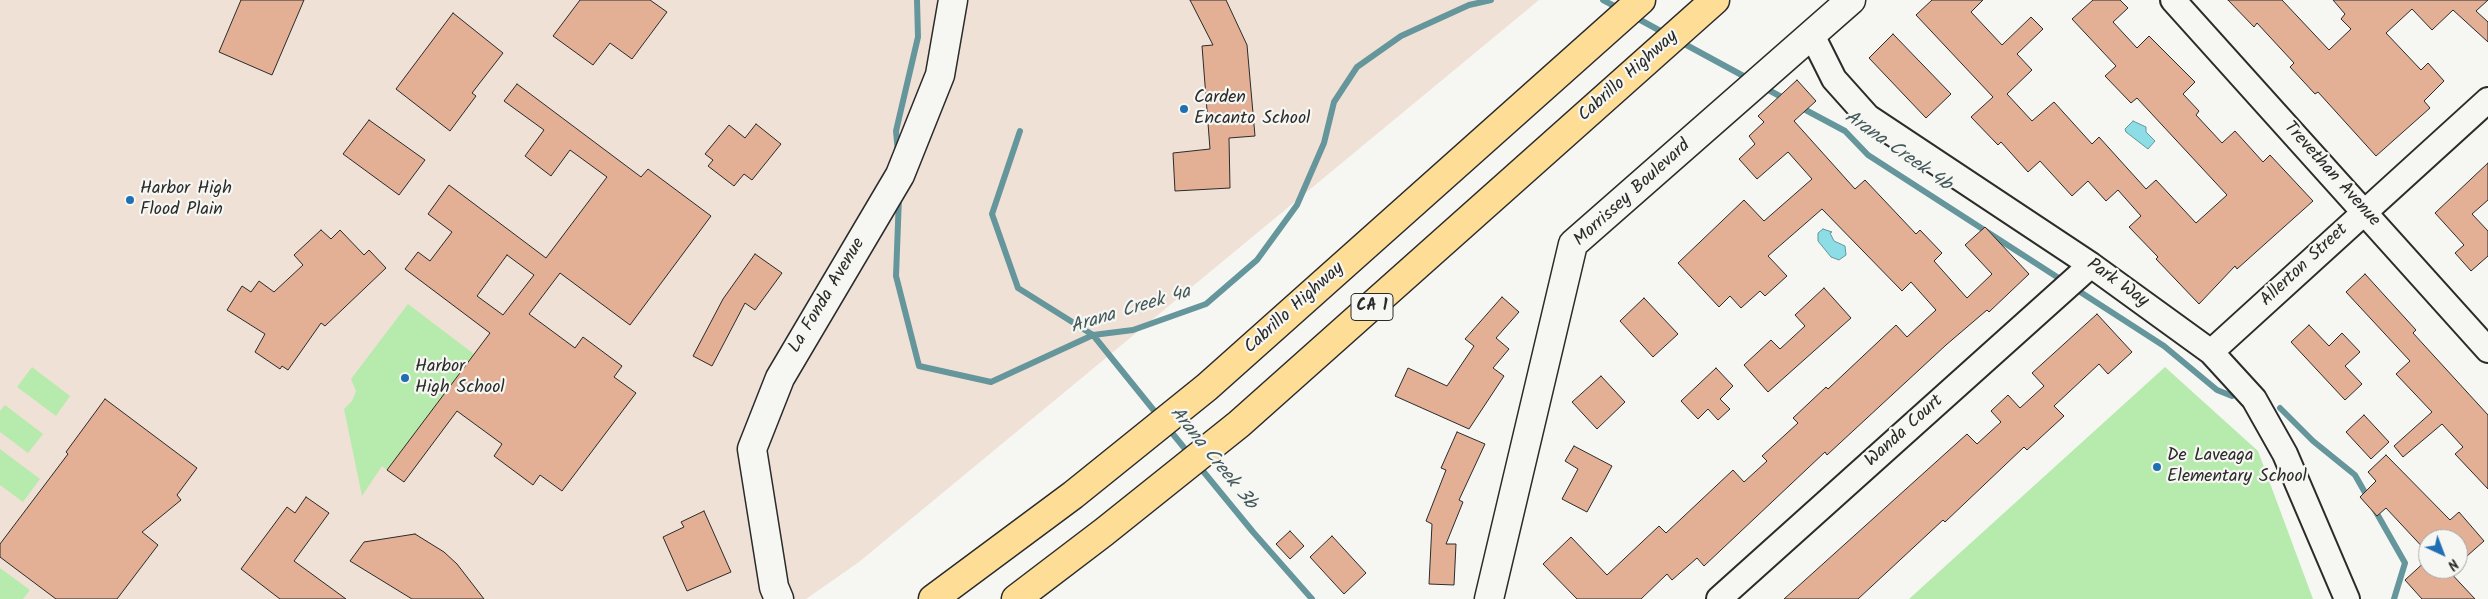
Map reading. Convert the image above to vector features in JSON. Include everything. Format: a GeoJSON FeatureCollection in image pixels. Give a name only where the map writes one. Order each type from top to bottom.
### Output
{"type":"FeatureCollection","features":[{"type":"Feature","properties":{"kind":"highway","name":"Cabrillo Highway"},"geometry":{"type":"LineString","coordinates":[[933,599],[1073,495],[1207,387],[1641,0]]}},
{"type":"Feature","properties":{"kind":"highway","name":"Cabrillo Highway"},"geometry":{"type":"LineString","coordinates":[[1016,599],[1164,485],[1246,418],[1715,0]]}},
{"type":"Feature","properties":{"kind":"street","name":"La Fonda Avenue"},"geometry":{"type":"LineString","coordinates":[[779,599],[774,587],[752,448],[780,378],[900,175],[940,76],[952,0]]}},
{"type":"Feature","properties":{"kind":"street","name":"Morrissey Boulevard"},"geometry":{"type":"LineString","coordinates":[[1489,599],[1572,244],[1851,0]]}},
{"type":"Feature","properties":{"kind":"street","name":"Trevethan Avenue"},"geometry":{"type":"LineString","coordinates":[[2173,0],[2488,350]]}},
{"type":"Feature","properties":{"kind":"street","name":"Park Way"},"geometry":{"type":"LineString","coordinates":[[1812,35],[1834,78],[1868,117],[2091,266],[2211,352],[2254,399],[2285,454],[2347,599]]}},
{"type":"Feature","properties":{"kind":"street","name":"Allerton Street"},"geometry":{"type":"LineString","coordinates":[[2211,352],[2488,100]]}},
{"type":"Feature","properties":{"kind":"street","name":"Wanda Court"},"geometry":{"type":"LineString","coordinates":[[1720,599],[2091,266]]}},
{"type":"Feature","properties":{"kind":"shaded area"},"geometry":{"type":"Polygon","coordinates":[[[0,0],[1539,0],[859,562],[806,599],[0,599],[0,0]]]}},
{"type":"Feature","properties":{"kind":"green space"},"geometry":{"type":"Polygon","coordinates":[[[408,304],[474,354],[387,470],[382,466],[362,496],[344,409],[352,401],[356,391],[351,379],[408,304]]]}},
{"type":"Feature","properties":{"kind":"green space"},"geometry":{"type":"Polygon","coordinates":[[[32,367],[70,396],[56,416],[17,387],[32,367]]]}},
{"type":"Feature","properties":{"kind":"green space","name":"De Laveaga Elementary School"},"geometry":{"type":"Polygon","coordinates":[[[2165,367],[2258,451],[2313,599],[1909,599],[2165,367]]]}},
{"type":"Feature","properties":{"kind":"green space"},"geometry":{"type":"Polygon","coordinates":[[[5,405],[43,434],[28,453],[0,432],[0,411],[5,405]]]}},
{"type":"Feature","properties":{"kind":"green space"},"geometry":{"type":"Polygon","coordinates":[[[0,449],[40,479],[23,502],[0,485],[0,449]]]}},
{"type":"Feature","properties":{"kind":"green space"},"geometry":{"type":"Polygon","coordinates":[[[0,568],[30,590],[23,599],[0,599],[0,568]]]}},
{"type":"Feature","properties":{"kind":"water"},"geometry":{"type":"Polygon","coordinates":[[[2133,121],[2146,127],[2146,132],[2155,141],[2148,149],[2126,132],[2125,129],[2133,121]]]}},
{"type":"Feature","properties":{"kind":"water"},"geometry":{"type":"Polygon","coordinates":[[[1823,229],[1832,232],[1830,233],[1834,241],[1845,246],[1846,255],[1839,260],[1831,257],[1818,241],[1818,233],[1823,229]]]}},
{"type":"Feature","properties":{"kind":"building"},"geometry":{"type":"Polygon","coordinates":[[[241,0],[304,0],[272,75],[219,52],[241,0]]]}},
{"type":"Feature","properties":{"kind":"building"},"geometry":{"type":"Polygon","coordinates":[[[580,0],[650,0],[667,12],[632,59],[610,43],[593,65],[553,36],[580,0]]]}},
{"type":"Feature","properties":{"kind":"building"},"geometry":{"type":"Polygon","coordinates":[[[1190,0],[1226,0],[1247,45],[1255,136],[1229,138],[1230,188],[1175,191],[1173,153],[1210,149],[1202,46],[1213,45],[1190,0]]]}},
{"type":"Feature","properties":{"kind":"building"},"geometry":{"type":"Polygon","coordinates":[[[1932,0],[1983,0],[1971,12],[2002,45],[2031,17],[2043,29],[2017,54],[2032,70],[2007,94],[2032,121],[2054,102],[2092,144],[2099,137],[2146,189],[2156,180],[2196,223],[2227,195],[2137,98],[2131,103],[2105,76],[2116,66],[2072,19],[2093,0],[2120,0],[2128,8],[2113,22],[2137,48],[2149,36],[2195,82],[2183,94],[2199,111],[2196,115],[2222,143],[2235,131],[2263,162],[2270,155],[2313,201],[2237,269],[2235,266],[2199,304],[2156,259],[2158,257],[2129,227],[2141,216],[2118,190],[2106,201],[2088,181],[2072,196],[2040,161],[2028,172],[2001,142],[1998,145],[1971,117],[1993,97],[1916,15],[1932,0]]]}},
{"type":"Feature","properties":{"kind":"building"},"geometry":{"type":"Polygon","coordinates":[[[2228,0],[2282,0],[2329,50],[2351,29],[2341,19],[2345,14],[2333,0],[2488,0],[2476,11],[2488,22],[2488,42],[2453,10],[2432,30],[2412,9],[2386,33],[2421,70],[2428,63],[2444,81],[2424,101],[2430,108],[2376,156],[2318,92],[2315,94],[2290,67],[2294,63],[2257,23],[2254,27],[2228,0]]]}},
{"type":"Feature","properties":{"kind":"building"},"geometry":{"type":"Polygon","coordinates":[[[453,13],[503,53],[472,93],[476,96],[450,131],[396,89],[453,13]]]}},
{"type":"Feature","properties":{"kind":"building"},"geometry":{"type":"Polygon","coordinates":[[[1893,34],[1951,94],[1926,118],[1869,58],[1893,34]]]}},
{"type":"Feature","properties":{"kind":"building"},"geometry":{"type":"Polygon","coordinates":[[[1797,80],[1816,101],[1794,121],[1855,189],[1865,180],[1916,234],[1920,230],[1942,253],[1934,261],[1967,298],[1992,274],[1965,245],[1985,227],[2029,274],[1989,312],[1987,310],[1946,345],[1827,455],[1825,452],[1704,566],[1697,558],[1672,580],[1667,574],[1641,599],[1577,599],[1543,564],[1571,537],[1607,575],[1659,526],[1666,533],[1733,470],[1744,482],[1767,461],[1762,456],[1798,423],[1793,418],[1826,387],[1828,389],[1896,325],[1907,337],[1936,310],[1911,282],[1902,291],[1822,209],[1768,256],[1787,276],[1765,296],[1760,291],[1741,308],[1730,296],[1719,307],[1678,263],[1744,200],[1764,221],[1812,179],[1788,152],[1757,179],[1739,159],[1755,144],[1749,136],[1764,122],[1758,116],[1797,80]]]}},
{"type":"Feature","properties":{"kind":"building"},"geometry":{"type":"Polygon","coordinates":[[[517,84],[641,177],[648,169],[711,216],[630,325],[560,273],[529,314],[575,348],[583,337],[622,366],[614,377],[636,393],[562,491],[540,475],[533,485],[494,456],[502,444],[457,411],[404,482],[387,470],[490,333],[405,269],[418,252],[430,261],[452,232],[428,214],[449,185],[546,258],[607,177],[570,150],[551,176],[525,156],[544,130],[504,101],[517,84]],[[507,255],[477,296],[503,315],[534,275],[507,255]]]}},
{"type":"Feature","properties":{"kind":"building"},"geometry":{"type":"Polygon","coordinates":[[[369,120],[425,160],[399,195],[343,154],[369,120]]]}},
{"type":"Feature","properties":{"kind":"building"},"geometry":{"type":"Polygon","coordinates":[[[756,124],[781,144],[752,180],[744,174],[734,186],[708,166],[713,160],[705,154],[729,125],[745,138],[756,124]]]}},
{"type":"Feature","properties":{"kind":"building"},"geometry":{"type":"Polygon","coordinates":[[[2488,163],[2488,200],[2472,214],[2488,231],[2488,256],[2471,271],[2455,253],[2464,245],[2435,213],[2488,163]]]}},
{"type":"Feature","properties":{"kind":"building"},"geometry":{"type":"Polygon","coordinates":[[[321,230],[331,239],[340,230],[364,255],[369,250],[386,268],[325,326],[321,323],[288,370],[282,366],[280,369],[255,352],[265,334],[227,310],[242,286],[251,292],[259,281],[274,292],[303,265],[294,255],[321,230]]]}},
{"type":"Feature","properties":{"kind":"building"},"geometry":{"type":"Polygon","coordinates":[[[755,254],[782,273],[755,310],[745,303],[712,366],[693,356],[723,299],[755,254]]]}},
{"type":"Feature","properties":{"kind":"building"},"geometry":{"type":"Polygon","coordinates":[[[2365,274],[2416,330],[2413,333],[2488,415],[2488,489],[2455,454],[2463,447],[2442,424],[2403,457],[2394,446],[2432,412],[2396,374],[2410,361],[2346,292],[2365,274]]]}},
{"type":"Feature","properties":{"kind":"building"},"geometry":{"type":"Polygon","coordinates":[[[1824,288],[1851,318],[1768,392],[1744,365],[1771,340],[1780,349],[1805,326],[1795,315],[1824,288]]]}},
{"type":"Feature","properties":{"kind":"building"},"geometry":{"type":"Polygon","coordinates":[[[1502,297],[1519,312],[1496,338],[1509,349],[1493,368],[1504,376],[1469,429],[1395,396],[1408,368],[1447,386],[1474,346],[1465,339],[1502,297]]]}},
{"type":"Feature","properties":{"kind":"building"},"geometry":{"type":"Polygon","coordinates":[[[1644,298],[1678,334],[1653,357],[1620,321],[1644,298]]]}},
{"type":"Feature","properties":{"kind":"building"},"geometry":{"type":"Polygon","coordinates":[[[2097,314],[2132,352],[2108,374],[2099,364],[2054,406],[2064,416],[2027,450],[2024,447],[1945,522],[1943,520],[1858,599],[1784,599],[1967,434],[1977,444],[2001,422],[1991,411],[2008,395],[2020,408],[2044,386],[2032,373],[2097,314]]]}},
{"type":"Feature","properties":{"kind":"building"},"geometry":{"type":"Polygon","coordinates":[[[2309,325],[2329,346],[2342,333],[2360,352],[2345,366],[2362,384],[2345,400],[2291,342],[2309,325]]]}},
{"type":"Feature","properties":{"kind":"building"},"geometry":{"type":"Polygon","coordinates":[[[1716,368],[1733,386],[1720,399],[1730,409],[1718,420],[1708,409],[1698,419],[1681,401],[1716,368]]]}},
{"type":"Feature","properties":{"kind":"building"},"geometry":{"type":"Polygon","coordinates":[[[1601,376],[1625,402],[1597,429],[1572,402],[1601,376]]]}},
{"type":"Feature","properties":{"kind":"building"},"geometry":{"type":"Polygon","coordinates":[[[105,399],[197,468],[177,495],[181,500],[142,532],[158,545],[117,599],[56,599],[0,557],[0,544],[68,454],[66,452],[105,399]]]}},
{"type":"Feature","properties":{"kind":"building"},"geometry":{"type":"Polygon","coordinates":[[[2364,415],[2389,442],[2371,459],[2346,432],[2364,415]]]}},
{"type":"Feature","properties":{"kind":"building"},"geometry":{"type":"Polygon","coordinates":[[[1457,432],[1485,444],[1459,500],[1463,502],[1446,544],[1456,544],[1454,585],[1429,584],[1432,524],[1426,521],[1446,470],[1441,468],[1457,432]]]}},
{"type":"Feature","properties":{"kind":"building"},"geometry":{"type":"Polygon","coordinates":[[[1574,446],[1612,466],[1587,512],[1562,499],[1578,469],[1565,461],[1574,446]]]}},
{"type":"Feature","properties":{"kind":"building"},"geometry":{"type":"Polygon","coordinates":[[[2386,455],[2450,520],[2459,512],[2484,541],[2468,555],[2468,529],[2418,529],[2418,542],[2386,508],[2377,516],[2360,497],[2376,481],[2368,472],[2386,455]]]}},
{"type":"Feature","properties":{"kind":"building"},"geometry":{"type":"Polygon","coordinates":[[[306,497],[329,513],[294,561],[346,599],[280,599],[241,569],[287,507],[295,513],[306,497]]]}},
{"type":"Feature","properties":{"kind":"building"},"geometry":{"type":"Polygon","coordinates":[[[704,511],[731,572],[687,591],[663,537],[684,527],[681,522],[704,511]]]}},
{"type":"Feature","properties":{"kind":"building"},"geometry":{"type":"Polygon","coordinates":[[[1290,531],[1304,546],[1290,559],[1276,544],[1290,531]]]}},
{"type":"Feature","properties":{"kind":"building"},"geometry":{"type":"Polygon","coordinates":[[[415,534],[444,552],[457,564],[484,599],[412,599],[350,561],[364,542],[415,534]]]}},
{"type":"Feature","properties":{"kind":"building"},"geometry":{"type":"Polygon","coordinates":[[[1332,536],[1366,573],[1344,594],[1310,557],[1332,536]]]}},
{"type":"Feature","properties":{"kind":"building"},"geometry":{"type":"Polygon","coordinates":[[[2418,568],[2418,579],[2456,579],[2475,599],[2422,599],[2405,580],[2418,568]]]}},
{"type":"Feature","properties":{"kind":"waterway","name":"Arana Creek 4a"},"geometry":{"type":"LineString","coordinates":[[898,153],[896,131],[918,37],[917,0]]}},
{"type":"Feature","properties":{"kind":"waterway","name":"Arana Creek 4a"},"geometry":{"type":"LineString","coordinates":[[899,197],[896,276],[919,366],[991,382],[1093,335],[1133,330],[1206,304],[1257,260],[1297,205],[1324,143],[1334,102],[1357,67],[1401,36],[1469,5],[1491,0]]}},
{"type":"Feature","properties":{"kind":"waterway","name":"Arana Creek 4b"},"geometry":{"type":"LineString","coordinates":[[1603,0],[1620,9]]}},
{"type":"Feature","properties":{"kind":"waterway","name":"Arana Creek 4b"},"geometry":{"type":"LineString","coordinates":[[1633,16],[1666,34]]}},
{"type":"Feature","properties":{"kind":"waterway","name":"Arana Creek 4b"},"geometry":{"type":"LineString","coordinates":[[1679,41],[1749,79]]}},
{"type":"Feature","properties":{"kind":"waterway","name":"Arana Creek 4b"},"geometry":{"type":"LineString","coordinates":[[1763,87],[1787,100]]}},
{"type":"Feature","properties":{"kind":"waterway","name":"Arana Creek 4b"},"geometry":{"type":"LineString","coordinates":[[1800,107],[1845,131],[1868,155],[2164,346],[2217,390],[2232,396]]}},
{"type":"Feature","properties":{"kind":"waterway"},"geometry":{"type":"LineString","coordinates":[[1020,131],[992,214],[1018,288],[1093,335],[1160,418]]}},
{"type":"Feature","properties":{"kind":"waterway"},"geometry":{"type":"LineString","coordinates":[[2280,408],[2313,441],[2355,475],[2405,563],[2394,599]]}},
{"type":"Feature","properties":{"kind":"waterway","name":"Arana Creek 3b"},"geometry":{"type":"LineString","coordinates":[[1168,428],[1190,455]]}},
{"type":"Feature","properties":{"kind":"waterway","name":"Arana Creek 3b"},"geometry":{"type":"LineString","coordinates":[[1198,465],[1253,532],[1312,599]]}},
{"type":"Feature","properties":{"kind":"place","name":"Carden Encanto School"},"geometry":{"type":"Point","coordinates":[1184,109]}},
{"type":"Feature","properties":{"kind":"place","name":"Harbor High Flood Plain"},"geometry":{"type":"Point","coordinates":[130,200]}},
{"type":"Feature","properties":{"kind":"place","name":"Harbor High School"},"geometry":{"type":"Point","coordinates":[405,378]}},
{"type":"Feature","properties":{"kind":"place","name":"De Laveaga Elementary School"},"geometry":{"type":"Point","coordinates":[2157,467]}}]}
